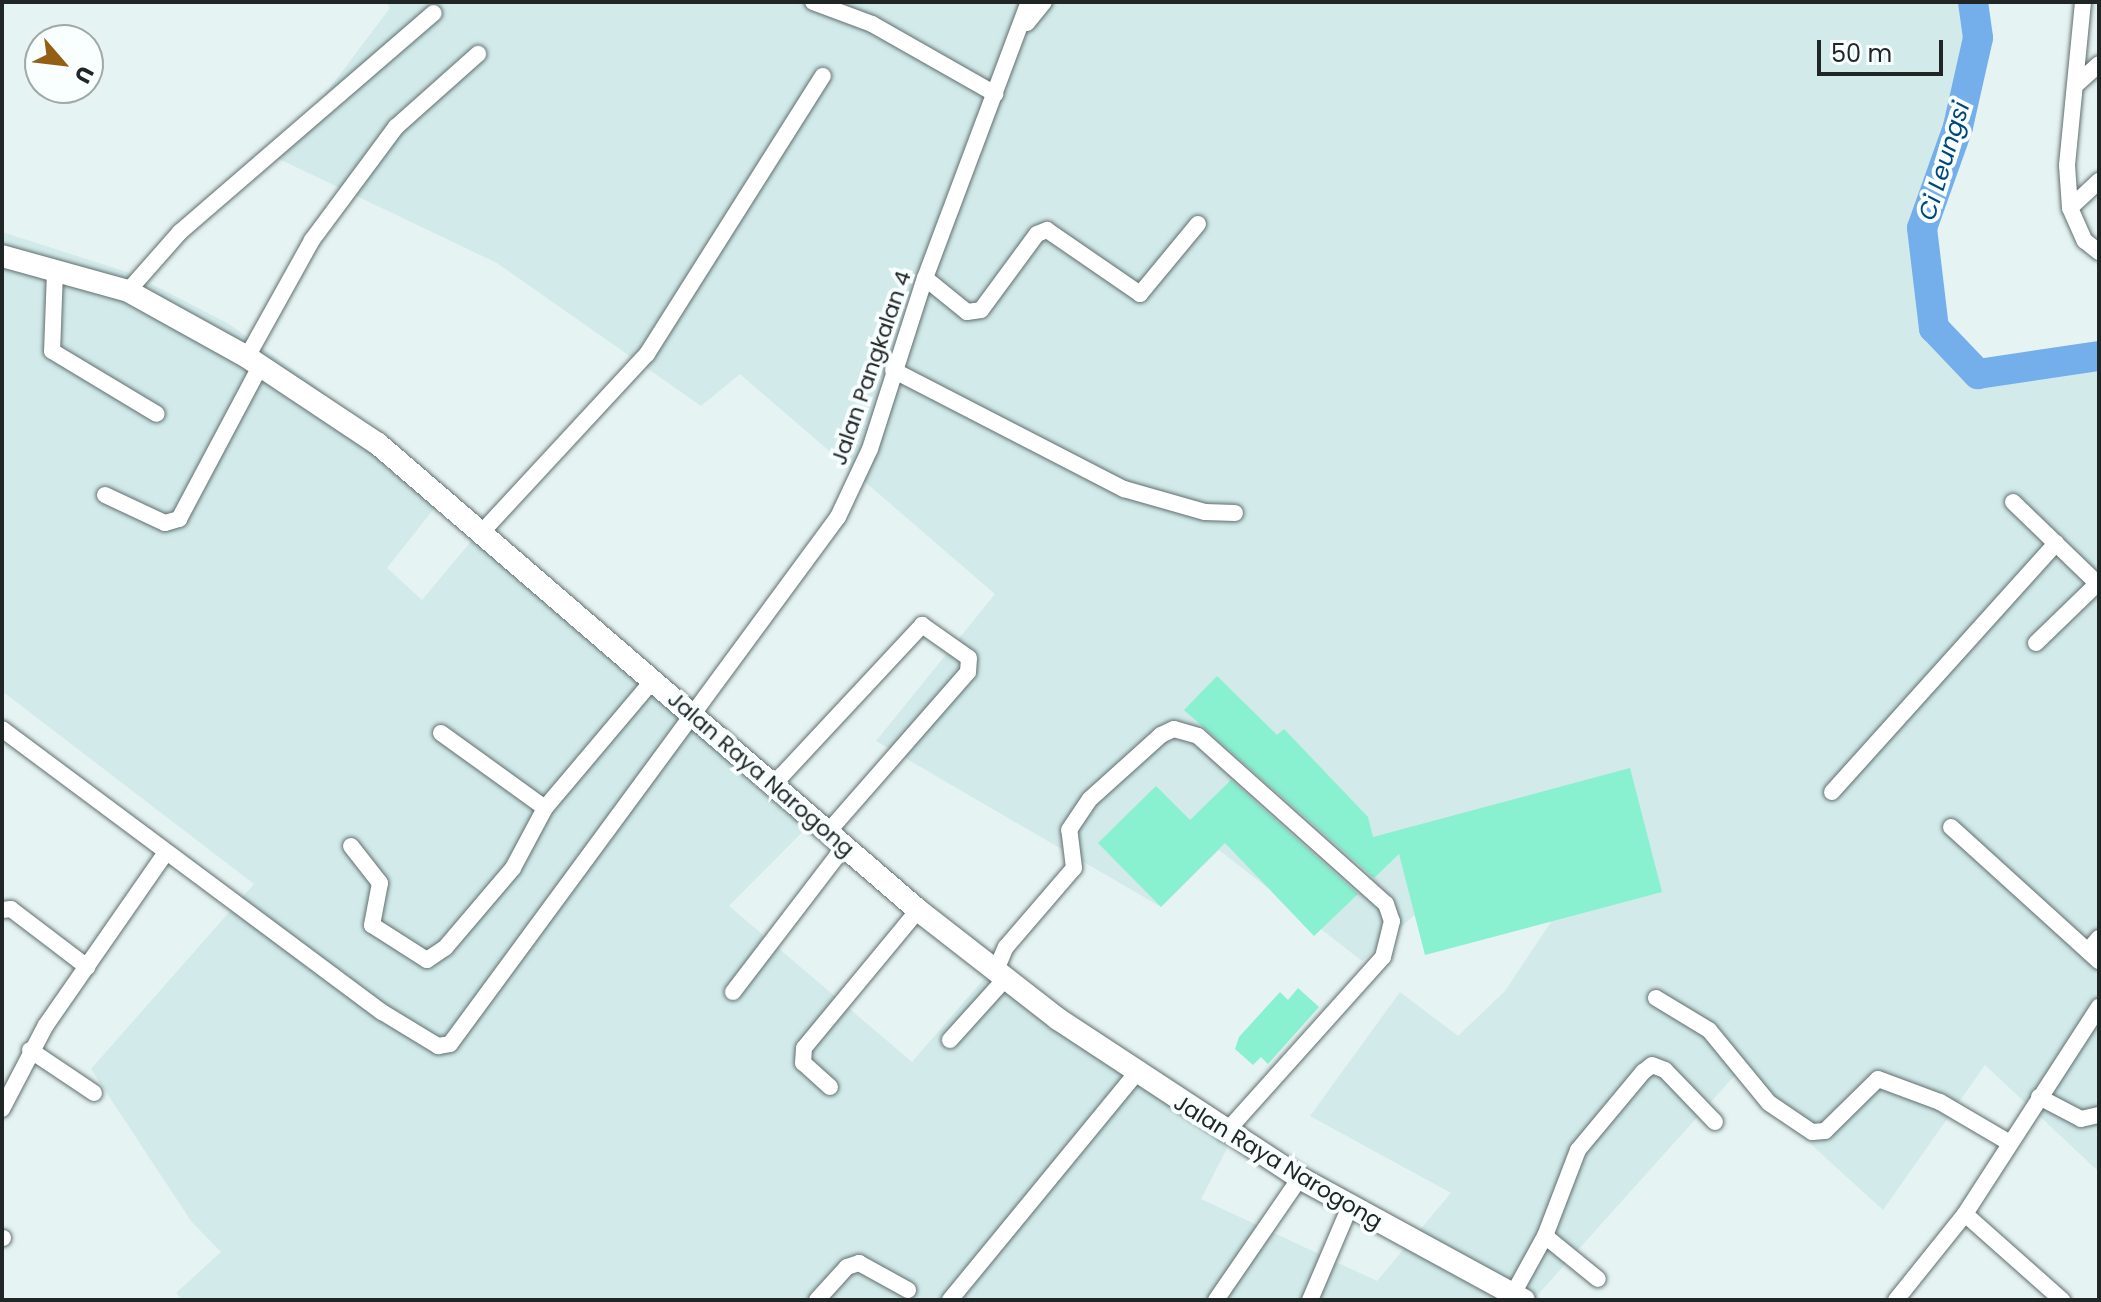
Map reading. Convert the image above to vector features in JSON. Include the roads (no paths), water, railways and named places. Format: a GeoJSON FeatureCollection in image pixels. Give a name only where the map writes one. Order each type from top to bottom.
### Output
{"type":"FeatureCollection","features":[{"type":"Feature","properties":{"kind":"main road","name":"Jalan Raya Narogong"},"geometry":{"type":"LineString","coordinates":[[2,256],[128,291],[254,361],[378,444],[918,910],[1135,1075],[1300,1178],[1518,1297]]}},
{"type":"Feature","properties":{"kind":"street"},"geometry":{"type":"LineString","coordinates":[[813,2],[872,24],[995,94]]}},
{"type":"Feature","properties":{"kind":"street","name":"Jalan Pangkalan 4"},"geometry":{"type":"LineString","coordinates":[[165,854],[382,1012],[444,1047],[456,1040],[838,517],[870,449],[925,278],[1029,2]]}},
{"type":"Feature","properties":{"kind":"street"},"geometry":{"type":"LineString","coordinates":[[1018,33],[1044,2]]}},
{"type":"Feature","properties":{"kind":"street"},"geometry":{"type":"LineString","coordinates":[[2083,2],[2078,83],[2067,165],[2070,208],[2085,241],[2099,252]]}},
{"type":"Feature","properties":{"kind":"street"},"geometry":{"type":"LineString","coordinates":[[128,291],[180,232],[434,13]]}},
{"type":"Feature","properties":{"kind":"street"},"geometry":{"type":"LineString","coordinates":[[105,495],[165,523],[179,519],[312,240],[396,127],[478,54]]}},
{"type":"Feature","properties":{"kind":"street"},"geometry":{"type":"LineString","coordinates":[[2078,83],[2099,64]]}},
{"type":"Feature","properties":{"kind":"street"},"geometry":{"type":"LineString","coordinates":[[482,532],[647,354],[823,76]]}},
{"type":"Feature","properties":{"kind":"street"},"geometry":{"type":"LineString","coordinates":[[2070,208],[2099,181]]}},
{"type":"Feature","properties":{"kind":"street"},"geometry":{"type":"LineString","coordinates":[[925,278],[967,312],[981,310],[1037,234],[1047,230],[1140,294],[1198,224]]}},
{"type":"Feature","properties":{"kind":"street"},"geometry":{"type":"LineString","coordinates":[[55,271],[52,351],[157,414]]}},
{"type":"Feature","properties":{"kind":"street"},"geometry":{"type":"LineString","coordinates":[[893,370],[1124,489],[1205,512],[1235,513]]}},
{"type":"Feature","properties":{"kind":"street"},"geometry":{"type":"LineString","coordinates":[[2013,502],[2098,582],[2036,643]]}},
{"type":"Feature","properties":{"kind":"street"},"geometry":{"type":"LineString","coordinates":[[1832,792],[2056,543]]}},
{"type":"Feature","properties":{"kind":"street"},"geometry":{"type":"LineString","coordinates":[[733,992],[836,840],[968,672],[969,658],[922,625],[773,785]]}},
{"type":"Feature","properties":{"kind":"street"},"geometry":{"type":"LineString","coordinates":[[351,846],[380,883],[372,925],[427,960],[445,948],[513,868],[545,808],[653,680]]}},
{"type":"Feature","properties":{"kind":"street"},"geometry":{"type":"LineString","coordinates":[[2,729],[165,854],[30,1050],[2,1109]]}},
{"type":"Feature","properties":{"kind":"street"},"geometry":{"type":"LineString","coordinates":[[950,1040],[1001,974],[1006,947],[1074,868],[1069,830],[1090,799],[1161,735],[1174,729],[1198,736],[1386,904],[1392,921],[1383,957],[1225,1133]]}},
{"type":"Feature","properties":{"kind":"street"},"geometry":{"type":"LineString","coordinates":[[441,733],[545,808]]}},
{"type":"Feature","properties":{"kind":"street"},"geometry":{"type":"LineString","coordinates":[[1951,827],[2095,950]]}},
{"type":"Feature","properties":{"kind":"street"},"geometry":{"type":"LineString","coordinates":[[2,910],[11,909],[87,967]]}},
{"type":"Feature","properties":{"kind":"street"},"geometry":{"type":"LineString","coordinates":[[830,1087],[803,1063],[804,1048],[918,910]]}},
{"type":"Feature","properties":{"kind":"street"},"geometry":{"type":"LineString","coordinates":[[1656,998],[1709,1030],[1769,1103],[1812,1132],[1825,1131],[1878,1079],[1940,1102],[2010,1143]]}},
{"type":"Feature","properties":{"kind":"street"},"geometry":{"type":"LineString","coordinates":[[1896,1300],[1965,1214],[2099,1007]]}},
{"type":"Feature","properties":{"kind":"street"},"geometry":{"type":"LineString","coordinates":[[30,1050],[94,1093]]}},
{"type":"Feature","properties":{"kind":"street"},"geometry":{"type":"LineString","coordinates":[[1518,1297],[1578,1150],[1652,1065],[1665,1070],[1715,1122]]}},
{"type":"Feature","properties":{"kind":"street"},"geometry":{"type":"LineString","coordinates":[[950,1300],[1135,1075]]}},
{"type":"Feature","properties":{"kind":"street"},"geometry":{"type":"LineString","coordinates":[[2039,1097],[2081,1119],[2099,1115]]}},
{"type":"Feature","properties":{"kind":"street"},"geometry":{"type":"LineString","coordinates":[[1216,1300],[1300,1178]]}},
{"type":"Feature","properties":{"kind":"street"},"geometry":{"type":"LineString","coordinates":[[1310,1300],[1350,1206]]}},
{"type":"Feature","properties":{"kind":"street"},"geometry":{"type":"LineString","coordinates":[[1965,1214],[2062,1300]]}},
{"type":"Feature","properties":{"kind":"street"},"geometry":{"type":"LineString","coordinates":[[1545,1236],[1598,1279]]}},
{"type":"Feature","properties":{"kind":"street"},"geometry":{"type":"LineString","coordinates":[[817,1300],[838,1274],[859,1263],[908,1290]]}},
{"type":"Feature","properties":{"kind":"waterway","name":"Ci Leungsi"},"geometry":{"type":"LineString","coordinates":[[1973,2],[1978,38],[1958,127],[1922,228],[1934,328],[1978,374],[2099,356]]}}]}
